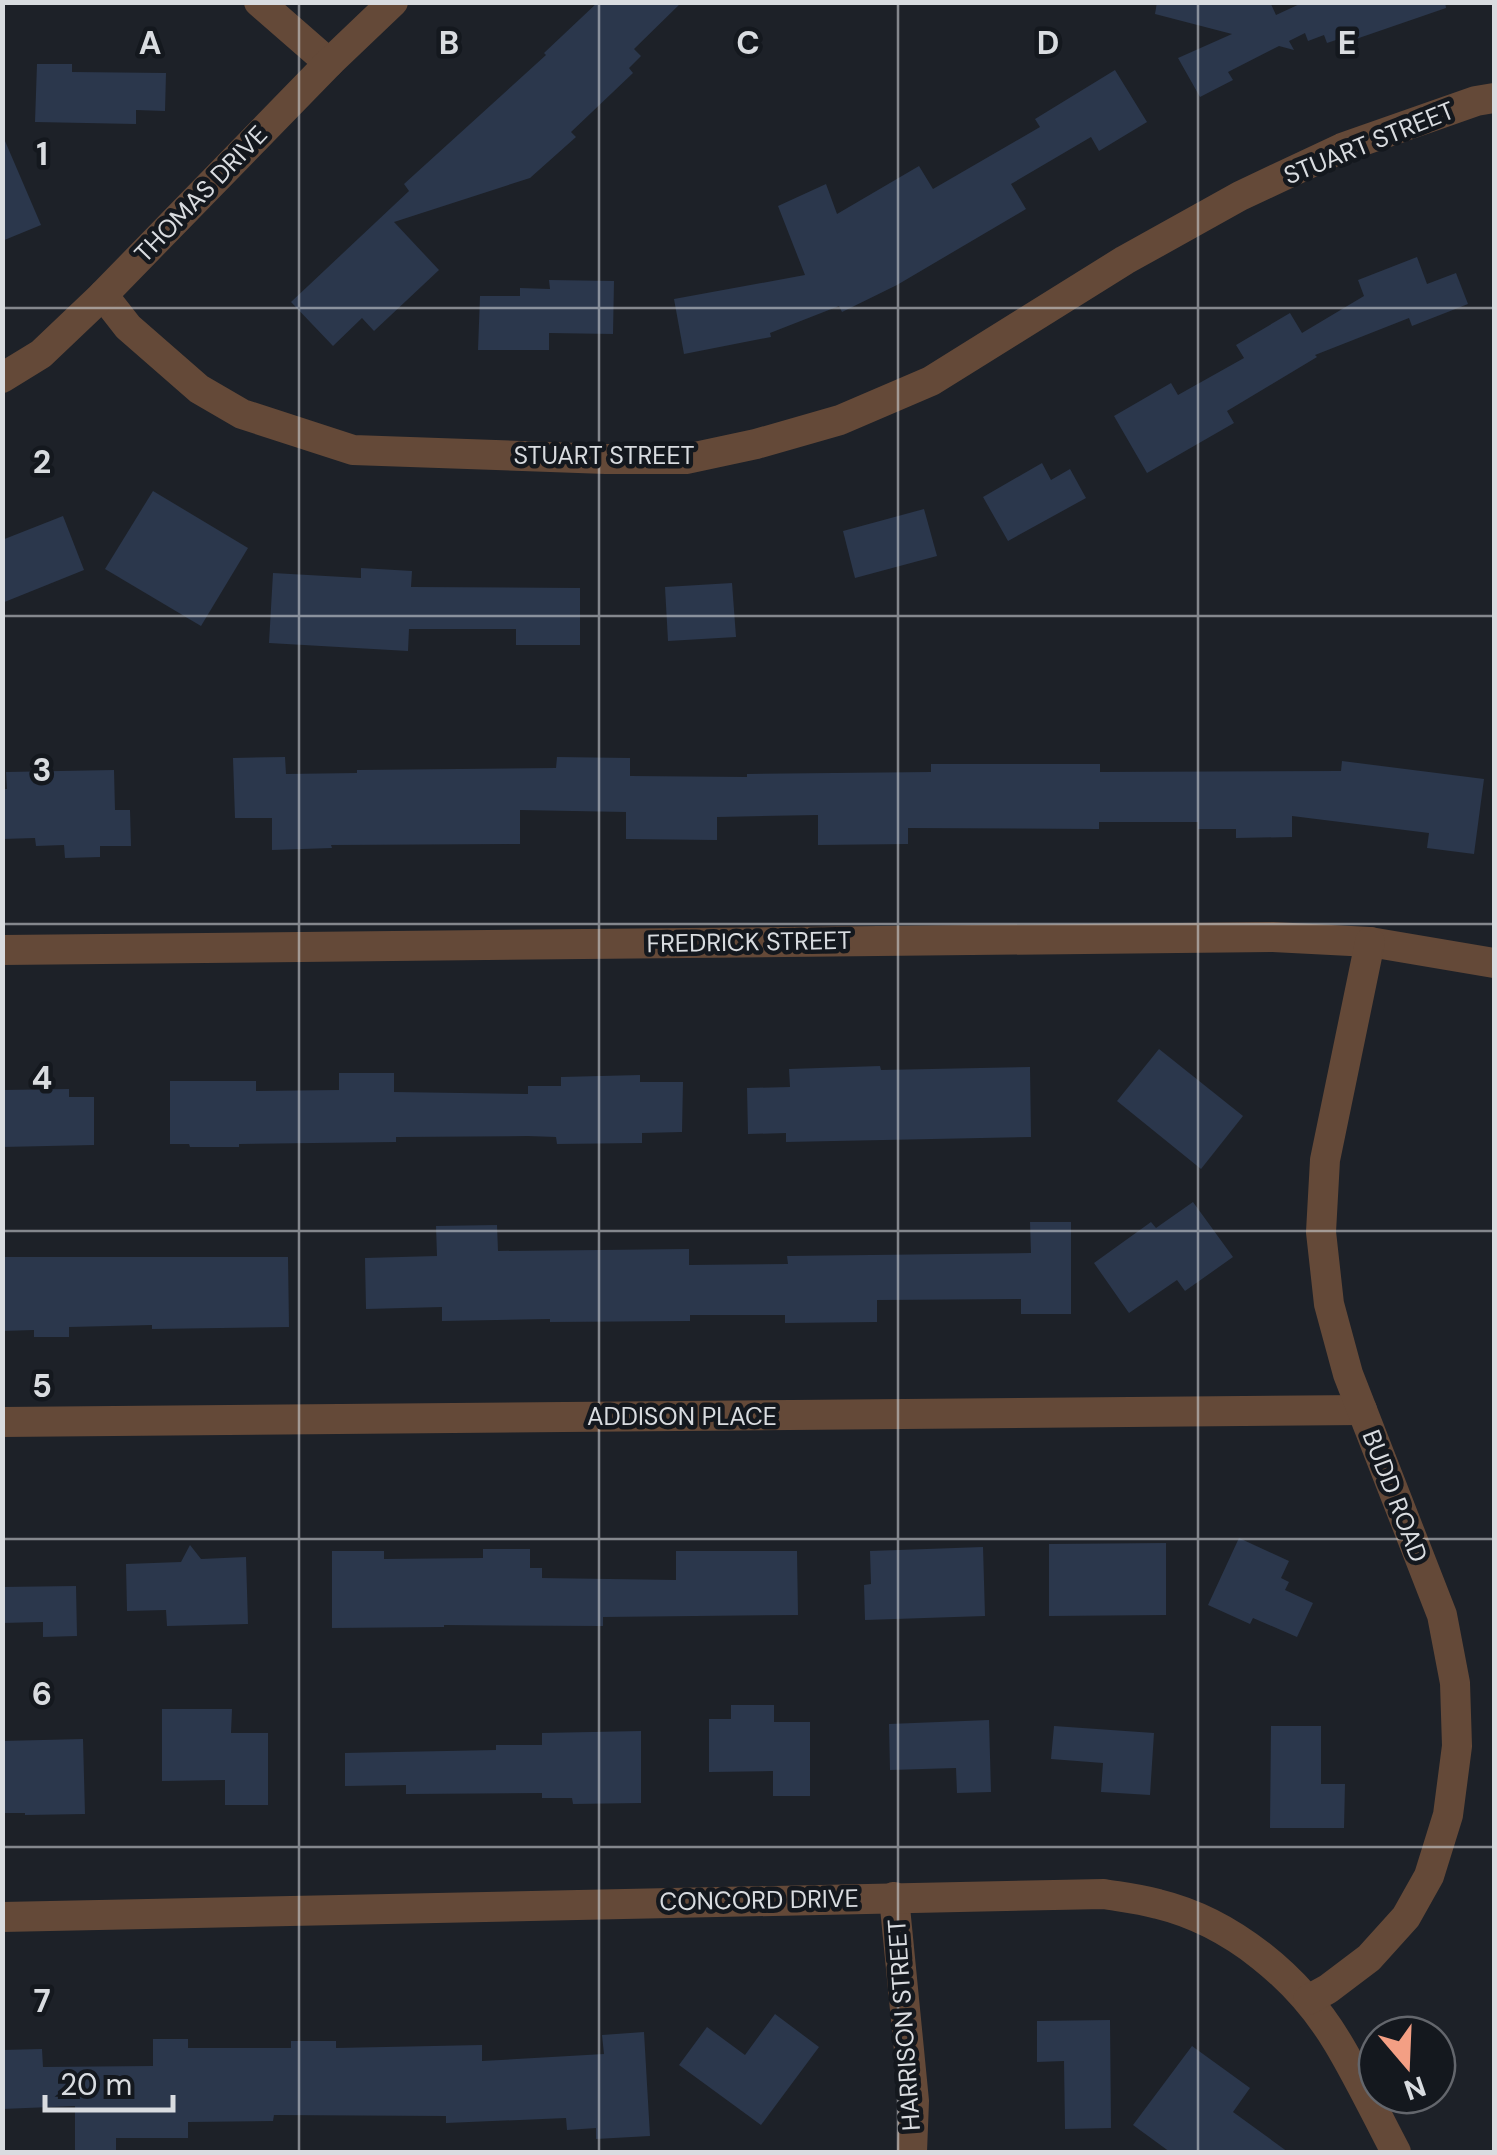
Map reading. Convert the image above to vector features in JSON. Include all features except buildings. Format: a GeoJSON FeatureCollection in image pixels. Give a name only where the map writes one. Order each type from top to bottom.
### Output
{"type":"FeatureCollection","features":[{"type":"Feature","properties":{"kind":"street"},"geometry":{"type":"LineString","coordinates":[[259,2],[329,63]]}},
{"type":"Feature","properties":{"kind":"street","name":"THOMAS DRIVE"},"geometry":{"type":"LineString","coordinates":[[2,378],[41,354],[392,2]]}},
{"type":"Feature","properties":{"kind":"street","name":"STUART STREET"},"geometry":{"type":"LineString","coordinates":[[103,294],[128,327],[199,389],[242,414],[353,450],[686,459],[840,420],[931,381],[1125,260],[1240,196],[1342,148],[1494,98]]}},
{"type":"Feature","properties":{"kind":"street","name":"FREDRICK STREET"},"geometry":{"type":"LineString","coordinates":[[2,950],[1273,937],[1370,942],[1494,964]]}},
{"type":"Feature","properties":{"kind":"street","name":"BUDD ROAD"},"geometry":{"type":"LineString","coordinates":[[1308,2000],[1370,1958],[1406,1917],[1429,1876],[1448,1815],[1457,1746],[1456,1683],[1442,1615],[1348,1374],[1330,1304],[1322,1232],[1326,1160],[1370,942]]}},
{"type":"Feature","properties":{"kind":"street","name":"ADDISON PLACE"},"geometry":{"type":"LineString","coordinates":[[2,1422],[1362,1410]]}},
{"type":"Feature","properties":{"kind":"street","name":"CONCORD DRIVE"},"geometry":{"type":"LineString","coordinates":[[2,1917],[1104,1894],[1160,1904],[1214,1925],[1262,1956],[1308,2000],[1337,2042],[1396,2152]]}},
{"type":"Feature","properties":{"kind":"street","name":"HARRISON STREET"},"geometry":{"type":"LineString","coordinates":[[894,1897],[914,2101],[912,2152]]}}]}
